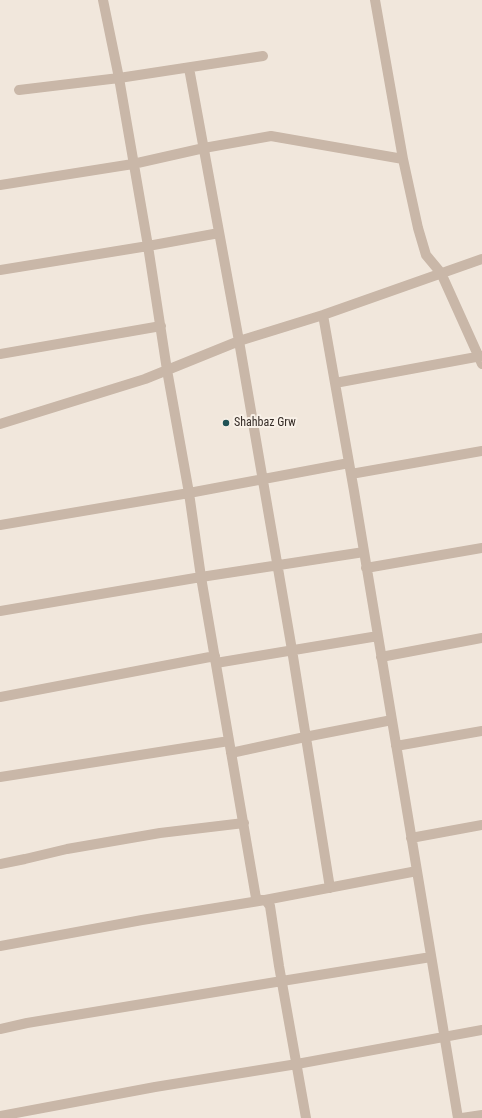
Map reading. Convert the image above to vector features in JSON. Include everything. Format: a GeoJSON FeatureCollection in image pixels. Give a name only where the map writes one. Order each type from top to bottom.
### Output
{"type":"FeatureCollection","features":[{"type":"Feature","properties":{"kind":"street"},"geometry":{"type":"LineString","coordinates":[[103,0],[119,78],[148,246],[167,370],[189,493],[201,577],[256,898],[264,900],[270,906],[306,1118]]}},
{"type":"Feature","properties":{"kind":"street"},"geometry":{"type":"LineString","coordinates":[[335,383],[481,359],[441,273],[426,255],[418,228],[403,159],[375,0]]}},
{"type":"Feature","properties":{"kind":"street"},"geometry":{"type":"LineString","coordinates":[[19,90],[119,78],[263,56]]}},
{"type":"Feature","properties":{"kind":"street"},"geometry":{"type":"LineString","coordinates":[[189,68],[239,341],[292,650],[330,888]]}},
{"type":"Feature","properties":{"kind":"street"},"geometry":{"type":"LineString","coordinates":[[0,185],[133,164],[204,148],[271,136],[403,159]]}},
{"type":"Feature","properties":{"kind":"street"},"geometry":{"type":"LineString","coordinates":[[0,270],[219,233]]}},
{"type":"Feature","properties":{"kind":"street"},"geometry":{"type":"LineString","coordinates":[[0,424],[145,379],[239,341],[323,315],[482,259]]}},
{"type":"Feature","properties":{"kind":"street"},"geometry":{"type":"LineString","coordinates":[[323,315],[350,468],[458,1118]]}},
{"type":"Feature","properties":{"kind":"street"},"geometry":{"type":"LineString","coordinates":[[0,354],[161,326]]}},
{"type":"Feature","properties":{"kind":"street"},"geometry":{"type":"LineString","coordinates":[[0,525],[262,479],[482,450]]}},
{"type":"Feature","properties":{"kind":"street"},"geometry":{"type":"LineString","coordinates":[[366,568],[482,548]]}},
{"type":"Feature","properties":{"kind":"street"},"geometry":{"type":"LineString","coordinates":[[0,611],[201,577],[364,552]]}},
{"type":"Feature","properties":{"kind":"street"},"geometry":{"type":"LineString","coordinates":[[0,697],[215,659],[292,650],[378,636]]}},
{"type":"Feature","properties":{"kind":"street"},"geometry":{"type":"LineString","coordinates":[[381,657],[482,638]]}},
{"type":"Feature","properties":{"kind":"street"},"geometry":{"type":"LineString","coordinates":[[231,753],[392,720]]}},
{"type":"Feature","properties":{"kind":"street"},"geometry":{"type":"LineString","coordinates":[[396,746],[482,731]]}},
{"type":"Feature","properties":{"kind":"street"},"geometry":{"type":"LineString","coordinates":[[0,777],[229,741]]}},
{"type":"Feature","properties":{"kind":"street"},"geometry":{"type":"LineString","coordinates":[[0,864],[67,849],[160,833],[244,823]]}},
{"type":"Feature","properties":{"kind":"street"},"geometry":{"type":"LineString","coordinates":[[411,838],[482,825]]}},
{"type":"Feature","properties":{"kind":"street"},"geometry":{"type":"LineString","coordinates":[[0,946],[142,920],[264,900],[417,871]]}},
{"type":"Feature","properties":{"kind":"street"},"geometry":{"type":"LineString","coordinates":[[0,1029],[28,1023],[431,957]]}},
{"type":"Feature","properties":{"kind":"street"},"geometry":{"type":"LineString","coordinates":[[0,1116],[482,1030]]}},
{"type":"Feature","properties":{"kind":"street"},"geometry":{"type":"LineString","coordinates":[[462,1118],[482,1115]]}},
{"type":"Feature","properties":{"kind":"place","name":"Shahbaz Grw"},"geometry":{"type":"Point","coordinates":[226,423]}}]}
